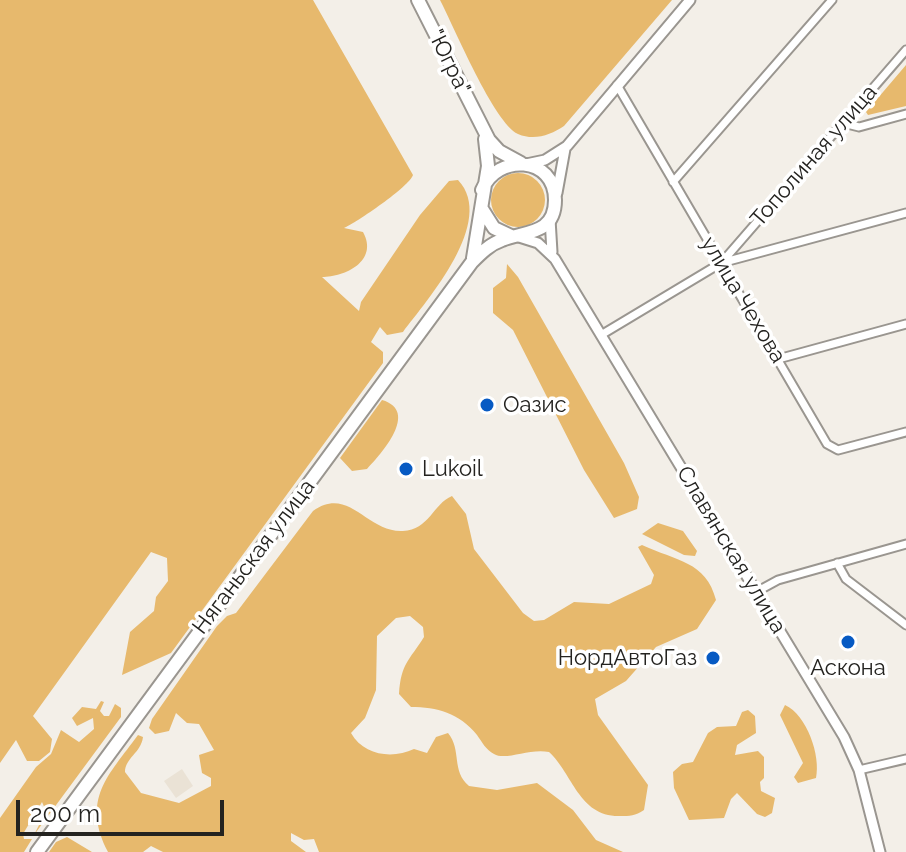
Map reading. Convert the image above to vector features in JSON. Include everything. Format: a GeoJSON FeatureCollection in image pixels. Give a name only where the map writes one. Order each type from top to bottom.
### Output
{"type":"FeatureCollection","features":[{"type":"Feature","properties":{"kind":"highway","name":"\"Югра\""},"geometry":{"type":"LineString","coordinates":[[418,0],[480,124]]}},
{"type":"Feature","properties":{"kind":"highway"},"geometry":{"type":"LineString","coordinates":[[472,262],[496,242],[538,231],[553,212],[549,180],[499,151],[480,124]]}},
{"type":"Feature","properties":{"kind":"highway"},"geometry":{"type":"LineString","coordinates":[[472,262],[480,235],[482,190],[488,158],[480,124]]}},
{"type":"Feature","properties":{"kind":"highway"},"geometry":{"type":"LineString","coordinates":[[482,190],[497,169],[523,164]]}},
{"type":"Feature","properties":{"kind":"highway"},"geometry":{"type":"LineString","coordinates":[[482,206],[494,228],[518,237]]}},
{"type":"Feature","properties":{"kind":"highway","name":"Няганьская улица"},"geometry":{"type":"LineString","coordinates":[[37,852],[472,262]]}},
{"type":"Feature","properties":{"kind":"street"},"geometry":{"type":"LineString","coordinates":[[523,164],[545,160],[567,146],[690,0]]}},
{"type":"Feature","properties":{"kind":"street"},"geometry":{"type":"LineString","coordinates":[[673,182],[832,0]]}},
{"type":"Feature","properties":{"kind":"street","name":"Тополиная улица"},"geometry":{"type":"LineString","coordinates":[[721,263],[906,50]]}},
{"type":"Feature","properties":{"kind":"street","name":"улица Чехова"},"geometry":{"type":"LineString","coordinates":[[617,85],[832,449],[906,432]]}},
{"type":"Feature","properties":{"kind":"street"},"geometry":{"type":"LineString","coordinates":[[843,123],[859,127],[906,114]]}},
{"type":"Feature","properties":{"kind":"street"},"geometry":{"type":"LineString","coordinates":[[555,259],[550,243],[553,212],[567,146]]}},
{"type":"Feature","properties":{"kind":"street"},"geometry":{"type":"LineString","coordinates":[[601,335],[721,263],[906,213]]}},
{"type":"Feature","properties":{"kind":"street"},"geometry":{"type":"LineString","coordinates":[[518,237],[538,243],[555,259]]}},
{"type":"Feature","properties":{"kind":"street","name":"Славянская улица"},"geometry":{"type":"LineString","coordinates":[[555,259],[844,737],[859,770],[880,852]]}},
{"type":"Feature","properties":{"kind":"street"},"geometry":{"type":"LineString","coordinates":[[778,359],[906,324]]}},
{"type":"Feature","properties":{"kind":"street"},"geometry":{"type":"LineString","coordinates":[[756,592],[778,580],[906,544]]}},
{"type":"Feature","properties":{"kind":"street"},"geometry":{"type":"LineString","coordinates":[[837,563],[846,579],[906,625]]}},
{"type":"Feature","properties":{"kind":"street"},"geometry":{"type":"LineString","coordinates":[[859,770],[906,759]]}},
{"type":"Feature","properties":{"kind":"shaded area"},"geometry":{"type":"Polygon","coordinates":[[[0,0],[313,0],[413,175],[393,195],[344,228],[363,232],[367,251],[363,259],[340,274],[322,277],[359,311],[361,302],[420,215],[449,181],[458,180],[468,197],[469,217],[464,238],[441,281],[403,332],[387,335],[380,327],[371,342],[383,352],[383,363],[171,653],[122,675],[130,632],[154,611],[156,597],[168,581],[167,558],[151,552],[33,716],[52,739],[50,752],[39,761],[27,761],[16,740],[0,763],[0,0]]]}},
{"type":"Feature","properties":{"kind":"shaded area"},"geometry":{"type":"Polygon","coordinates":[[[440,0],[672,0],[564,126],[548,134],[530,137],[518,134],[508,126],[486,94],[440,0]]]}},
{"type":"Feature","properties":{"kind":"shaded area"},"geometry":{"type":"Polygon","coordinates":[[[906,65],[906,106],[868,115],[866,112],[906,65]]]}},
{"type":"Feature","properties":{"kind":"shaded area"},"geometry":{"type":"Polygon","coordinates":[[[518,173],[537,181],[545,200],[537,219],[518,227],[499,219],[491,200],[499,181],[518,173]]]}},
{"type":"Feature","properties":{"kind":"shaded area"},"geometry":{"type":"Polygon","coordinates":[[[507,264],[518,277],[624,463],[639,497],[637,509],[614,518],[584,470],[513,330],[493,313],[493,288],[506,278],[507,264]]]}},
{"type":"Feature","properties":{"kind":"shaded area"},"geometry":{"type":"Polygon","coordinates":[[[382,400],[398,413],[394,433],[367,469],[352,471],[340,458],[382,400]]]}},
{"type":"Feature","properties":{"kind":"shaded area"},"geometry":{"type":"Polygon","coordinates":[[[452,496],[466,514],[474,549],[523,613],[534,621],[544,620],[574,602],[609,604],[651,584],[654,575],[638,547],[642,545],[688,564],[705,577],[711,587],[716,600],[697,629],[656,647],[626,681],[595,699],[598,715],[648,785],[644,810],[630,816],[595,810],[578,793],[549,752],[499,756],[455,716],[430,708],[411,707],[399,694],[400,684],[407,663],[424,637],[423,627],[410,616],[396,618],[377,636],[376,690],[365,718],[351,733],[363,747],[388,754],[414,749],[427,753],[436,737],[448,733],[455,746],[460,774],[469,786],[497,790],[537,783],[573,810],[596,840],[623,852],[319,852],[314,839],[304,840],[291,833],[291,841],[306,852],[163,852],[151,846],[143,852],[108,852],[100,833],[98,802],[108,776],[138,735],[143,737],[142,743],[125,772],[141,793],[179,803],[211,786],[211,778],[202,773],[199,755],[214,750],[199,724],[187,723],[176,713],[169,731],[155,734],[149,728],[152,719],[217,626],[227,616],[236,613],[313,511],[326,504],[337,503],[390,530],[403,531],[412,530],[425,522],[452,496]]]}},
{"type":"Feature","properties":{"kind":"shaded area"},"geometry":{"type":"Polygon","coordinates":[[[658,523],[683,531],[697,551],[695,556],[684,555],[642,534],[658,523]]]}},
{"type":"Feature","properties":{"kind":"shaded area"},"geometry":{"type":"Polygon","coordinates":[[[101,701],[104,702],[100,711],[104,716],[109,716],[115,704],[121,708],[121,717],[34,835],[46,811],[42,802],[23,834],[24,839],[32,839],[24,852],[0,852],[0,818],[36,767],[51,754],[61,730],[79,742],[94,729],[93,718],[77,726],[72,718],[82,707],[96,709],[101,701]]]}},
{"type":"Feature","properties":{"kind":"shaded area"},"geometry":{"type":"Polygon","coordinates":[[[785,705],[800,718],[811,737],[816,778],[798,783],[794,777],[803,763],[780,715],[785,705]]]}},
{"type":"Feature","properties":{"kind":"shaded area"},"geometry":{"type":"Polygon","coordinates":[[[748,710],[755,716],[756,733],[737,745],[735,755],[758,751],[764,757],[761,791],[775,798],[772,813],[765,817],[757,814],[737,793],[731,799],[724,818],[689,820],[674,788],[673,772],[682,764],[693,762],[708,733],[717,727],[736,726],[742,712],[748,710]]]}},
{"type":"Feature","properties":{"kind":"shaded area"},"geometry":{"type":"Polygon","coordinates":[[[182,769],[193,786],[176,798],[164,781],[182,769]]]}},
{"type":"Feature","properties":{"kind":"shaded area"},"geometry":{"type":"Polygon","coordinates":[[[67,837],[92,852],[49,852],[56,842],[67,837]]]}},
{"type":"Feature","properties":{"kind":"place","name":"Оазис"},"geometry":{"type":"Point","coordinates":[487,405]}},
{"type":"Feature","properties":{"kind":"place","name":"Lukoil"},"geometry":{"type":"Point","coordinates":[406,469]}},
{"type":"Feature","properties":{"kind":"place","name":"Аскона"},"geometry":{"type":"Point","coordinates":[848,642]}},
{"type":"Feature","properties":{"kind":"place","name":"НордАвтоГаз"},"geometry":{"type":"Point","coordinates":[713,658]}}]}
